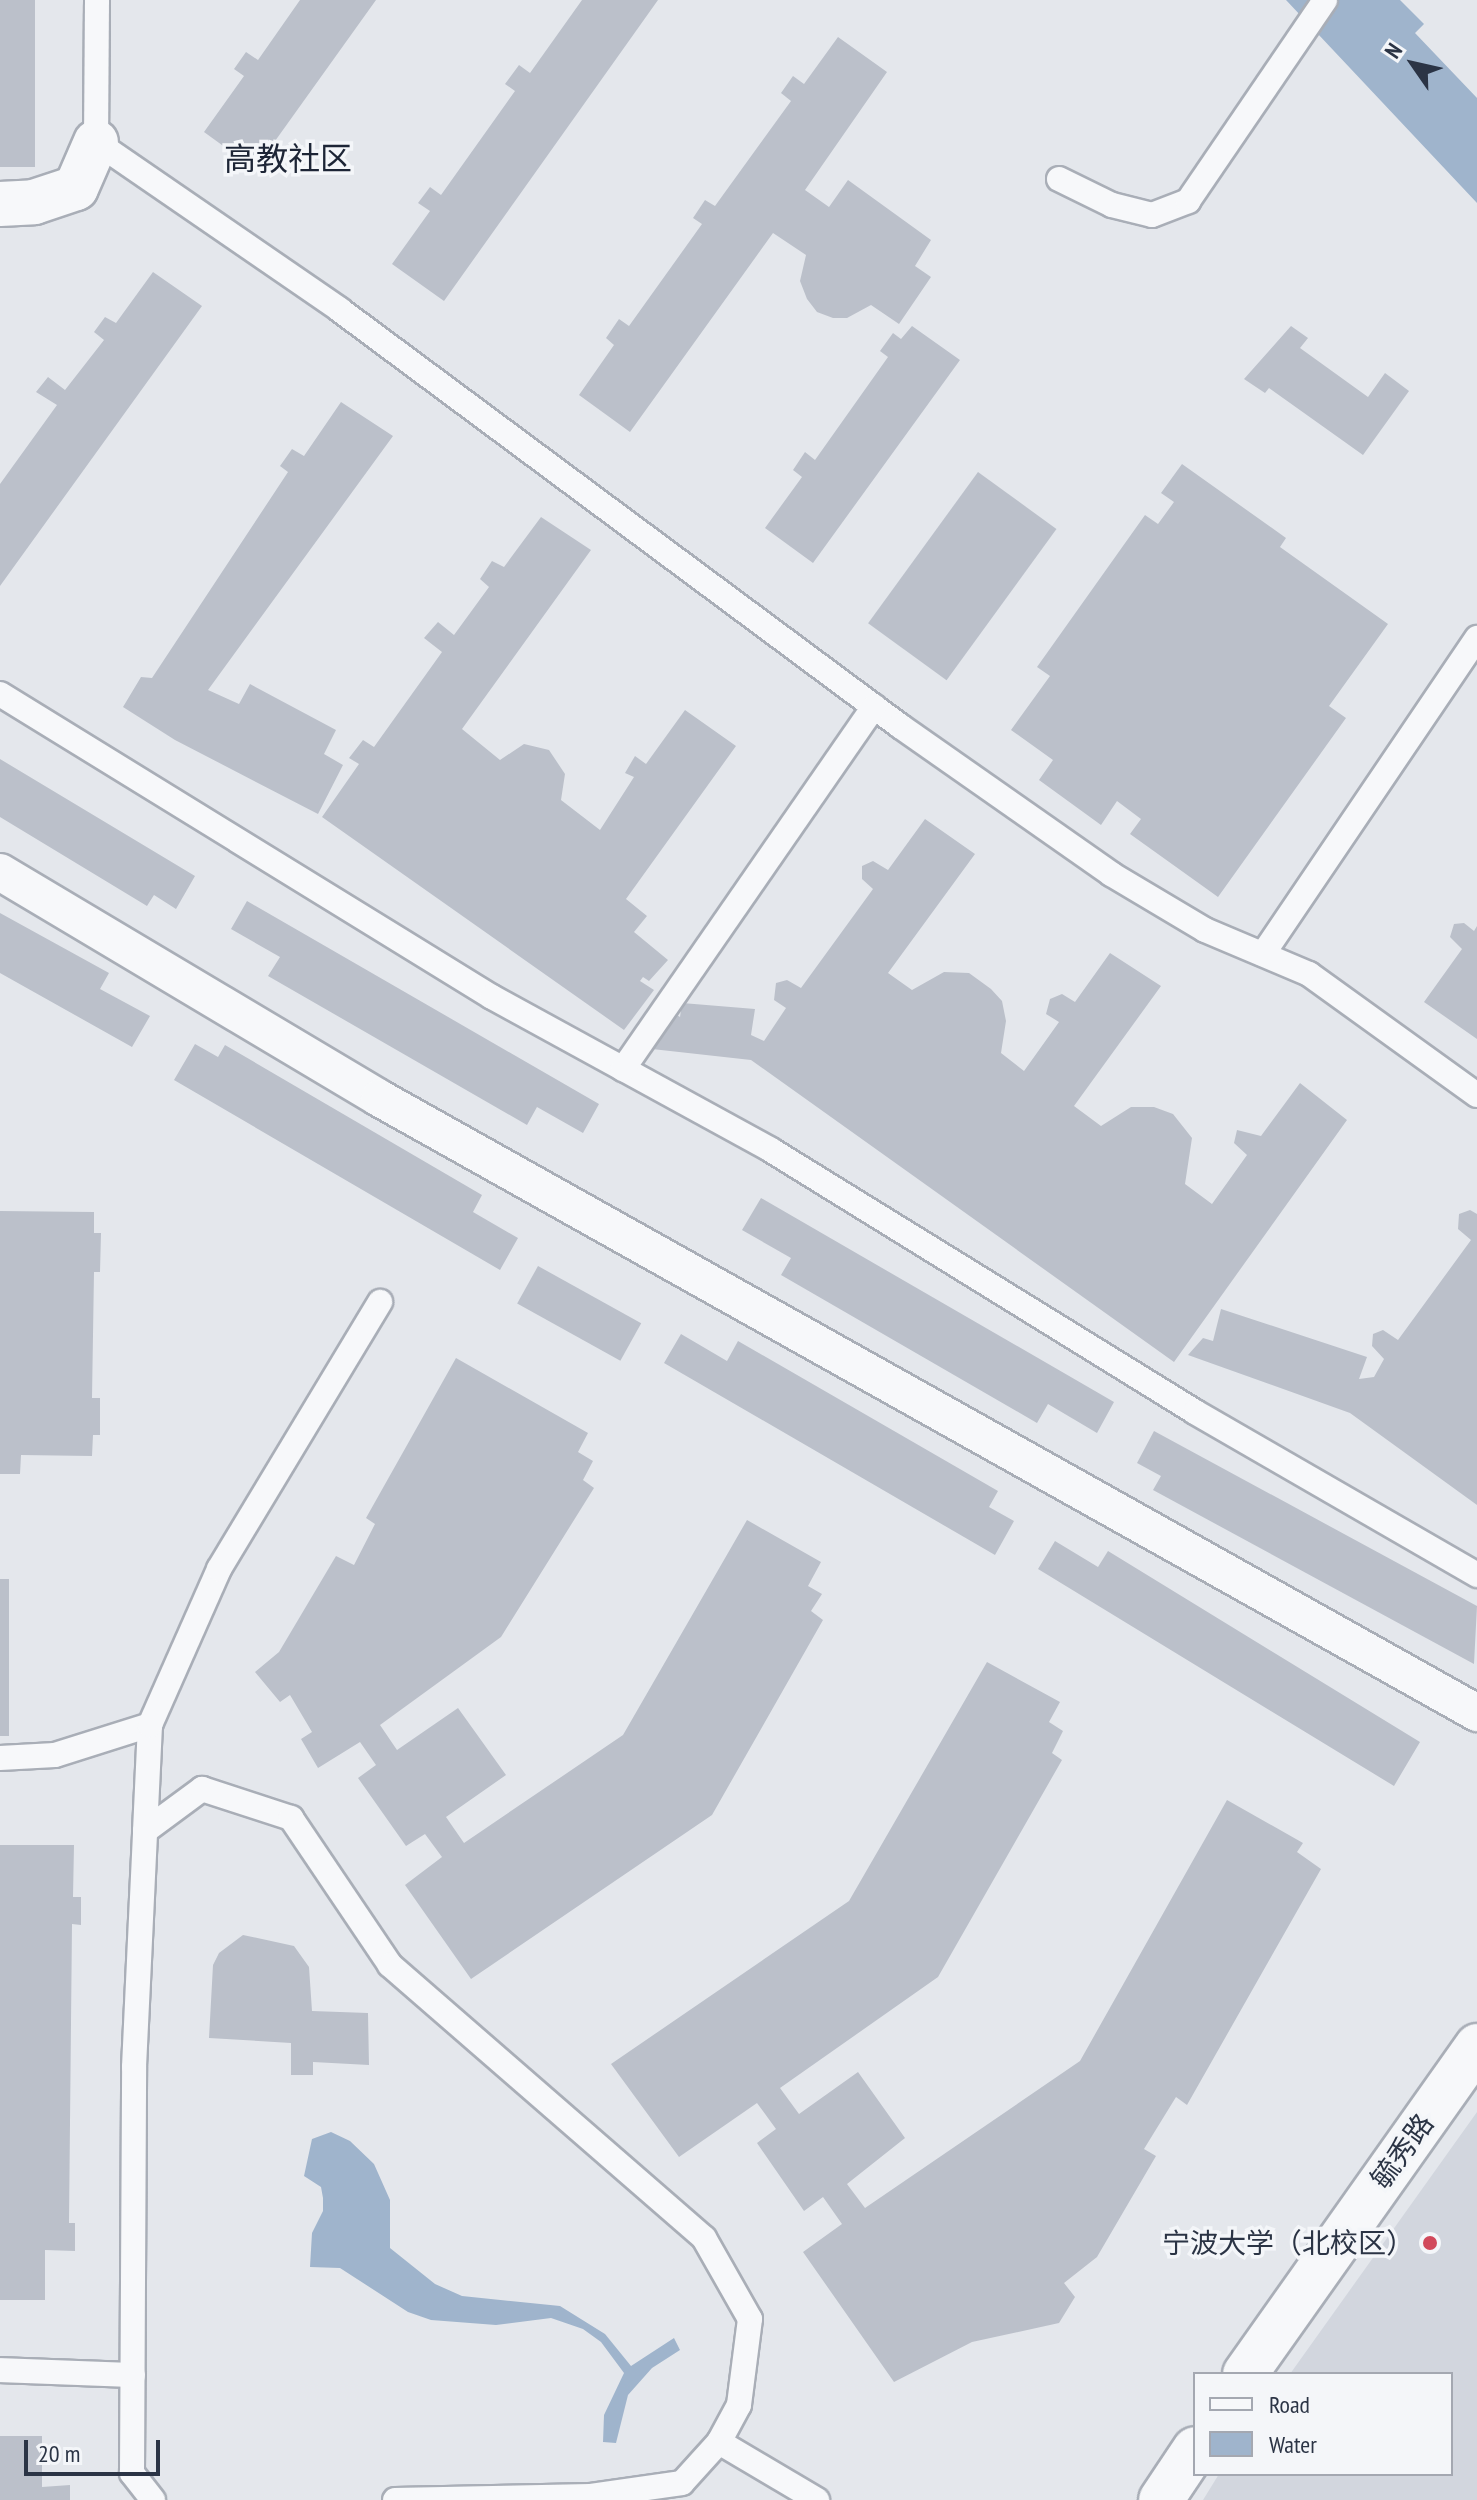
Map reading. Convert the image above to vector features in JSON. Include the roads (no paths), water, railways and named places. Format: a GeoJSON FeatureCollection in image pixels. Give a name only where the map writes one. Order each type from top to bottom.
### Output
{"type":"FeatureCollection","features":[{"type":"Feature","properties":{"kind":"street"},"geometry":{"type":"LineString","coordinates":[[0,204],[34,202],[76,188],[96,142]]}},
{"type":"Feature","properties":{"kind":"street"},"geometry":{"type":"LineString","coordinates":[[0,872],[379,1098],[1477,1713]]}},
{"type":"Feature","properties":{"kind":"street","name":"毓秀路"},"geometry":{"type":"LineString","coordinates":[[1246,2372],[1477,2046]]}},
{"type":"Feature","properties":{"kind":"street"},"geometry":{"type":"LineString","coordinates":[[1161,2500],[1193,2452]]}},
{"type":"Feature","properties":{"kind":"lane"},"geometry":{"type":"LineString","coordinates":[[97,0],[96,142],[364,328],[874,707],[1111,874],[1205,930],[1309,974],[1477,1095]]}},
{"type":"Feature","properties":{"kind":"lane"},"geometry":{"type":"LineString","coordinates":[[1059,179],[1112,205],[1152,215],[1188,201],[1325,0]]}},
{"type":"Feature","properties":{"kind":"lane"},"geometry":{"type":"LineString","coordinates":[[1263,954],[1477,638]]}},
{"type":"Feature","properties":{"kind":"lane"},"geometry":{"type":"LineString","coordinates":[[0,694],[492,997],[771,1150],[1195,1412],[1477,1575]]}},
{"type":"Feature","properties":{"kind":"lane"},"geometry":{"type":"LineString","coordinates":[[623,1069],[874,707]]}},
{"type":"Feature","properties":{"kind":"lane"},"geometry":{"type":"LineString","coordinates":[[130,2500],[134,2067],[150,1725],[219,1569],[380,1302]]}},
{"type":"Feature","properties":{"kind":"lane"},"geometry":{"type":"LineString","coordinates":[[0,1758],[55,1755],[150,1725]]}},
{"type":"Feature","properties":{"kind":"lane"},"geometry":{"type":"LineString","coordinates":[[145,1831],[202,1789],[291,1818],[390,1965],[704,2238],[750,2319],[739,2405],[719,2442],[682,2483],[591,2496],[395,2500]]}},
{"type":"Feature","properties":{"kind":"lane"},"geometry":{"type":"LineString","coordinates":[[0,2370],[133,2375]]}},
{"type":"Feature","properties":{"kind":"lane"},"geometry":{"type":"LineString","coordinates":[[719,2442],[817,2500]]}},
{"type":"Feature","properties":{"kind":"lane"},"geometry":{"type":"LineString","coordinates":[[132,2473],[153,2500]]}},
{"type":"Feature","properties":{"kind":"water"},"geometry":{"type":"Polygon","coordinates":[[[1286,0],[1400,0],[1424,24],[1415,33],[1477,98],[1477,203],[1286,0]]]}},
{"type":"Feature","properties":{"kind":"water"},"geometry":{"type":"Polygon","coordinates":[[[331,2132],[350,2141],[374,2164],[390,2200],[390,2248],[435,2284],[462,2296],[560,2306],[605,2334],[631,2366],[674,2338],[680,2350],[652,2368],[628,2395],[616,2443],[603,2442],[604,2415],[624,2373],[601,2342],[583,2329],[551,2318],[496,2325],[431,2320],[408,2312],[340,2268],[310,2267],[312,2233],[323,2211],[323,2198],[321,2187],[304,2176],[312,2139],[331,2132]]]}},
{"type":"Feature","properties":{"kind":"place","name":"宁波大学（北校区）"},"geometry":{"type":"Point","coordinates":[1430,2243]}},
{"type":"Feature","properties":{"kind":"district","name":"高教社区"},"geometry":{"type":"Point","coordinates":[288,158]}}]}
